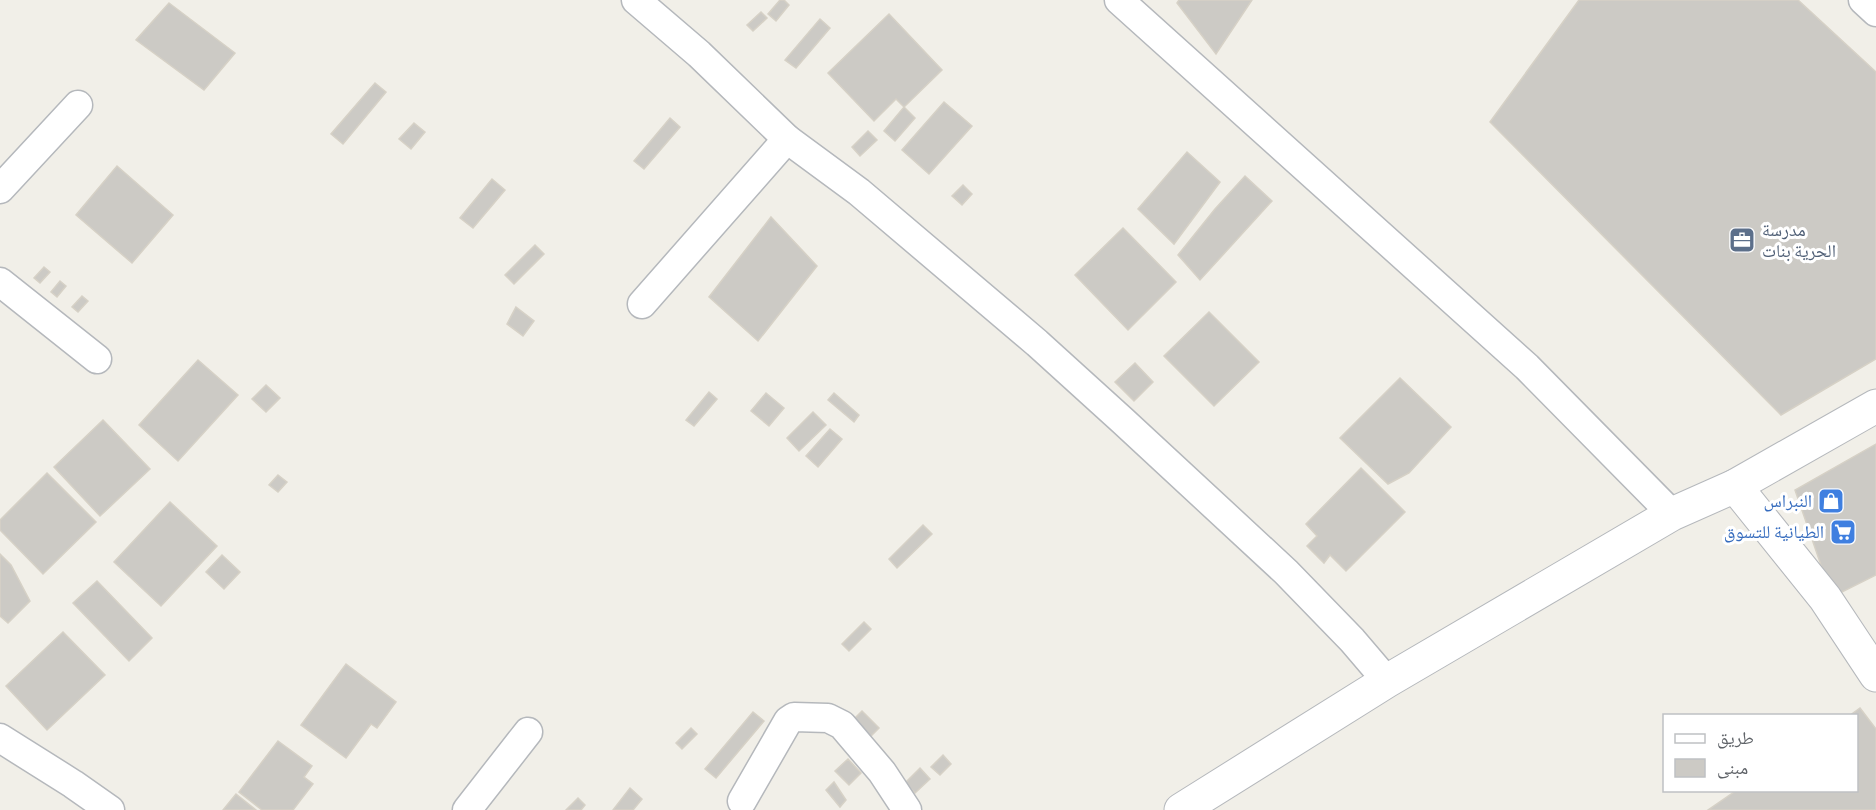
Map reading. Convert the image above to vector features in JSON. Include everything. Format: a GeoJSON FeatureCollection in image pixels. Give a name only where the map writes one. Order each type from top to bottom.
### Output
{"type":"FeatureCollection","features":[{"type":"Feature","properties":{"kind":"street"},"geometry":{"type":"LineString","coordinates":[[636,0],[699,54],[787,139],[859,192],[1046,351],[1286,572],[1352,640],[1386,681]]}},
{"type":"Feature","properties":{"kind":"street"},"geometry":{"type":"LineString","coordinates":[[1119,0],[1527,367],[1672,514]]}},
{"type":"Feature","properties":{"kind":"street"},"geometry":{"type":"LineString","coordinates":[[1863,0],[1876,12]]}},
{"type":"Feature","properties":{"kind":"street"},"geometry":{"type":"LineString","coordinates":[[0,187],[78,105]]}},
{"type":"Feature","properties":{"kind":"street"},"geometry":{"type":"LineString","coordinates":[[642,304],[787,139]]}},
{"type":"Feature","properties":{"kind":"street"},"geometry":{"type":"LineString","coordinates":[[0,282],[97,359]]}},
{"type":"Feature","properties":{"kind":"street"},"geometry":{"type":"LineString","coordinates":[[1181,810],[1386,681],[1672,514],[1735,486],[1876,406]]}},
{"type":"Feature","properties":{"kind":"street"},"geometry":{"type":"LineString","coordinates":[[1735,486],[1825,598],[1876,675]]}},
{"type":"Feature","properties":{"kind":"street"},"geometry":{"type":"LineString","coordinates":[[742,801],[788,721],[794,717],[828,718],[842,725],[882,772],[907,810]]}},
{"type":"Feature","properties":{"kind":"street"},"geometry":{"type":"LineString","coordinates":[[467,810],[528,732]]}},
{"type":"Feature","properties":{"kind":"street"},"geometry":{"type":"LineString","coordinates":[[0,738],[110,810]]}},
{"type":"Feature","properties":{"kind":"building"},"geometry":{"type":"Polygon","coordinates":[[[780,0],[784,0],[789,5],[776,21],[768,14],[780,0]]]}},
{"type":"Feature","properties":{"kind":"building"},"geometry":{"type":"Polygon","coordinates":[[[1179,0],[1252,0],[1216,54],[1177,3],[1179,0]]]}},
{"type":"Feature","properties":{"kind":"building","name":"مدرسة الحرية بنات"},"geometry":{"type":"Polygon","coordinates":[[[1579,0],[1798,0],[1876,72],[1876,359],[1781,415],[1490,122],[1579,0]]]}},
{"type":"Feature","properties":{"kind":"building"},"geometry":{"type":"Polygon","coordinates":[[[169,3],[235,53],[204,90],[136,40],[169,3]]]}},
{"type":"Feature","properties":{"kind":"building"},"geometry":{"type":"Polygon","coordinates":[[[761,12],[767,18],[753,31],[747,25],[761,12]]]}},
{"type":"Feature","properties":{"kind":"building"},"geometry":{"type":"Polygon","coordinates":[[[889,14],[942,70],[904,107],[896,99],[874,121],[828,73],[889,14]]]}},
{"type":"Feature","properties":{"kind":"building"},"geometry":{"type":"Polygon","coordinates":[[[820,19],[830,28],[796,68],[785,60],[820,19]]]}},
{"type":"Feature","properties":{"kind":"building"},"geometry":{"type":"Polygon","coordinates":[[[375,83],[386,92],[343,144],[331,134],[375,83]]]}},
{"type":"Feature","properties":{"kind":"building"},"geometry":{"type":"Polygon","coordinates":[[[944,102],[972,126],[929,174],[902,150],[944,102]]]}},
{"type":"Feature","properties":{"kind":"building"},"geometry":{"type":"Polygon","coordinates":[[[904,107],[915,118],[895,141],[884,131],[904,107]]]}},
{"type":"Feature","properties":{"kind":"building"},"geometry":{"type":"Polygon","coordinates":[[[670,118],[680,127],[644,169],[634,161],[670,118]]]}},
{"type":"Feature","properties":{"kind":"building"},"geometry":{"type":"Polygon","coordinates":[[[414,123],[425,132],[411,149],[399,139],[414,123]]]}},
{"type":"Feature","properties":{"kind":"building"},"geometry":{"type":"Polygon","coordinates":[[[868,131],[877,140],[860,156],[852,147],[868,131]]]}},
{"type":"Feature","properties":{"kind":"building"},"geometry":{"type":"Polygon","coordinates":[[[1187,152],[1220,182],[1174,244],[1138,209],[1187,152]]]}},
{"type":"Feature","properties":{"kind":"building"},"geometry":{"type":"Polygon","coordinates":[[[117,166],[173,215],[132,263],[76,215],[117,166]]]}},
{"type":"Feature","properties":{"kind":"building"},"geometry":{"type":"Polygon","coordinates":[[[1245,176],[1272,201],[1200,280],[1178,255],[1245,176]]]}},
{"type":"Feature","properties":{"kind":"building"},"geometry":{"type":"Polygon","coordinates":[[[492,179],[505,190],[473,228],[460,218],[492,179]]]}},
{"type":"Feature","properties":{"kind":"building"},"geometry":{"type":"Polygon","coordinates":[[[963,185],[972,194],[962,205],[952,196],[963,185]]]}},
{"type":"Feature","properties":{"kind":"building"},"geometry":{"type":"Polygon","coordinates":[[[771,217],[817,266],[758,341],[709,297],[771,217]]]}},
{"type":"Feature","properties":{"kind":"building"},"geometry":{"type":"Polygon","coordinates":[[[1123,228],[1176,282],[1128,330],[1075,275],[1123,228]]]}},
{"type":"Feature","properties":{"kind":"building"},"geometry":{"type":"Polygon","coordinates":[[[535,245],[544,254],[514,284],[505,275],[535,245]]]}},
{"type":"Feature","properties":{"kind":"building"},"geometry":{"type":"Polygon","coordinates":[[[44,267],[50,272],[40,283],[34,278],[44,267]]]}},
{"type":"Feature","properties":{"kind":"building"},"geometry":{"type":"Polygon","coordinates":[[[60,281],[66,286],[57,297],[51,292],[60,281]]]}},
{"type":"Feature","properties":{"kind":"building"},"geometry":{"type":"Polygon","coordinates":[[[82,296],[88,301],[78,312],[72,307],[82,296]]]}},
{"type":"Feature","properties":{"kind":"building"},"geometry":{"type":"Polygon","coordinates":[[[516,307],[534,321],[523,336],[507,324],[516,307]]]}},
{"type":"Feature","properties":{"kind":"building"},"geometry":{"type":"Polygon","coordinates":[[[1209,312],[1259,362],[1214,406],[1164,356],[1209,312]]]}},
{"type":"Feature","properties":{"kind":"building"},"geometry":{"type":"Polygon","coordinates":[[[198,360],[238,395],[178,461],[139,425],[198,360]]]}},
{"type":"Feature","properties":{"kind":"building"},"geometry":{"type":"Polygon","coordinates":[[[1135,363],[1153,382],[1134,401],[1115,382],[1135,363]]]}},
{"type":"Feature","properties":{"kind":"building"},"geometry":{"type":"Polygon","coordinates":[[[1400,378],[1451,427],[1409,473],[1388,484],[1340,438],[1400,378]]]}},
{"type":"Feature","properties":{"kind":"building"},"geometry":{"type":"Polygon","coordinates":[[[266,385],[280,398],[266,412],[252,399],[266,385]]]}},
{"type":"Feature","properties":{"kind":"building"},"geometry":{"type":"Polygon","coordinates":[[[709,392],[717,399],[694,426],[686,420],[709,392]]]}},
{"type":"Feature","properties":{"kind":"building"},"geometry":{"type":"Polygon","coordinates":[[[766,393],[784,408],[769,426],[751,411],[766,393]]]}},
{"type":"Feature","properties":{"kind":"building"},"geometry":{"type":"Polygon","coordinates":[[[834,393],[859,415],[854,422],[828,400],[834,393]]]}},
{"type":"Feature","properties":{"kind":"building"},"geometry":{"type":"Polygon","coordinates":[[[813,412],[826,425],[799,451],[787,438],[813,412]]]}},
{"type":"Feature","properties":{"kind":"building"},"geometry":{"type":"Polygon","coordinates":[[[103,420],[150,469],[100,516],[54,467],[103,420]]]}},
{"type":"Feature","properties":{"kind":"building"},"geometry":{"type":"Polygon","coordinates":[[[830,429],[842,439],[818,467],[806,456],[830,429]]]}},
{"type":"Feature","properties":{"kind":"building","name":"الطيانية للتسوق"},"geometry":{"type":"Polygon","coordinates":[[[1876,444],[1876,575],[1832,597],[1795,490],[1876,444]]]}},
{"type":"Feature","properties":{"kind":"building"},"geometry":{"type":"Polygon","coordinates":[[[1361,468],[1405,512],[1346,571],[1330,555],[1324,563],[1307,546],[1317,536],[1306,524],[1361,468]]]}},
{"type":"Feature","properties":{"kind":"building"},"geometry":{"type":"Polygon","coordinates":[[[47,473],[96,522],[43,574],[0,530],[0,520],[47,473]]]}},
{"type":"Feature","properties":{"kind":"building"},"geometry":{"type":"Polygon","coordinates":[[[278,475],[287,482],[278,492],[269,485],[278,475]]]}},
{"type":"Feature","properties":{"kind":"building"},"geometry":{"type":"Polygon","coordinates":[[[170,502],[217,546],[161,606],[114,562],[170,502]]]}},
{"type":"Feature","properties":{"kind":"building"},"geometry":{"type":"Polygon","coordinates":[[[923,525],[932,534],[897,568],[889,559],[923,525]]]}},
{"type":"Feature","properties":{"kind":"building"},"geometry":{"type":"Polygon","coordinates":[[[0,554],[11,565],[30,601],[8,623],[0,616],[0,554]]]}},
{"type":"Feature","properties":{"kind":"building"},"geometry":{"type":"Polygon","coordinates":[[[222,555],[240,572],[224,589],[206,572],[222,555]]]}},
{"type":"Feature","properties":{"kind":"building"},"geometry":{"type":"Polygon","coordinates":[[[97,581],[152,638],[129,661],[73,603],[97,581]]]}},
{"type":"Feature","properties":{"kind":"building"},"geometry":{"type":"Polygon","coordinates":[[[864,622],[871,629],[849,651],[842,644],[864,622]]]}},
{"type":"Feature","properties":{"kind":"building"},"geometry":{"type":"Polygon","coordinates":[[[63,632],[105,675],[47,730],[6,686],[63,632]]]}},
{"type":"Feature","properties":{"kind":"building"},"geometry":{"type":"Polygon","coordinates":[[[346,664],[396,702],[377,728],[371,724],[346,758],[301,725],[346,664]]]}},
{"type":"Feature","properties":{"kind":"building"},"geometry":{"type":"Polygon","coordinates":[[[1860,708],[1876,729],[1876,810],[1708,810],[1734,792],[1858,792],[1858,714],[1852,714],[1860,708]]]}},
{"type":"Feature","properties":{"kind":"building"},"geometry":{"type":"Polygon","coordinates":[[[862,711],[879,728],[865,742],[848,725],[862,711]]]}},
{"type":"Feature","properties":{"kind":"building"},"geometry":{"type":"Polygon","coordinates":[[[753,712],[764,721],[716,778],[705,769],[753,712]]]}},
{"type":"Feature","properties":{"kind":"building"},"geometry":{"type":"Polygon","coordinates":[[[691,728],[697,734],[682,749],[676,743],[691,728]]]}},
{"type":"Feature","properties":{"kind":"building"},"geometry":{"type":"Polygon","coordinates":[[[278,741],[312,766],[304,777],[313,784],[293,810],[262,810],[239,792],[278,741]]]}},
{"type":"Feature","properties":{"kind":"building"},"geometry":{"type":"Polygon","coordinates":[[[943,755],[951,764],[940,775],[931,767],[943,755]]]}},
{"type":"Feature","properties":{"kind":"building"},"geometry":{"type":"Polygon","coordinates":[[[848,759],[861,773],[849,785],[835,771],[848,759]]]}},
{"type":"Feature","properties":{"kind":"building"},"geometry":{"type":"Polygon","coordinates":[[[920,768],[930,779],[915,793],[905,783],[920,768]]]}},
{"type":"Feature","properties":{"kind":"building"},"geometry":{"type":"Polygon","coordinates":[[[834,782],[846,800],[840,807],[826,790],[834,782]]]}},
{"type":"Feature","properties":{"kind":"building"},"geometry":{"type":"Polygon","coordinates":[[[630,788],[642,799],[633,810],[613,810],[630,788]]]}},
{"type":"Feature","properties":{"kind":"building"},"geometry":{"type":"Polygon","coordinates":[[[236,794],[256,810],[223,810],[236,794]]]}},
{"type":"Feature","properties":{"kind":"building"},"geometry":{"type":"Polygon","coordinates":[[[578,798],[585,805],[581,810],[566,810],[578,798]]]}},
{"type":"Feature","properties":{"kind":"place","name":"مدرسة الحرية بنات"},"geometry":{"type":"Point","coordinates":[1742,240]}},
{"type":"Feature","properties":{"kind":"place","name":"النبراس"},"geometry":{"type":"Point","coordinates":[1831,501]}},
{"type":"Feature","properties":{"kind":"place","name":"الطيانية للتسوق"},"geometry":{"type":"Point","coordinates":[1843,532]}}]}
